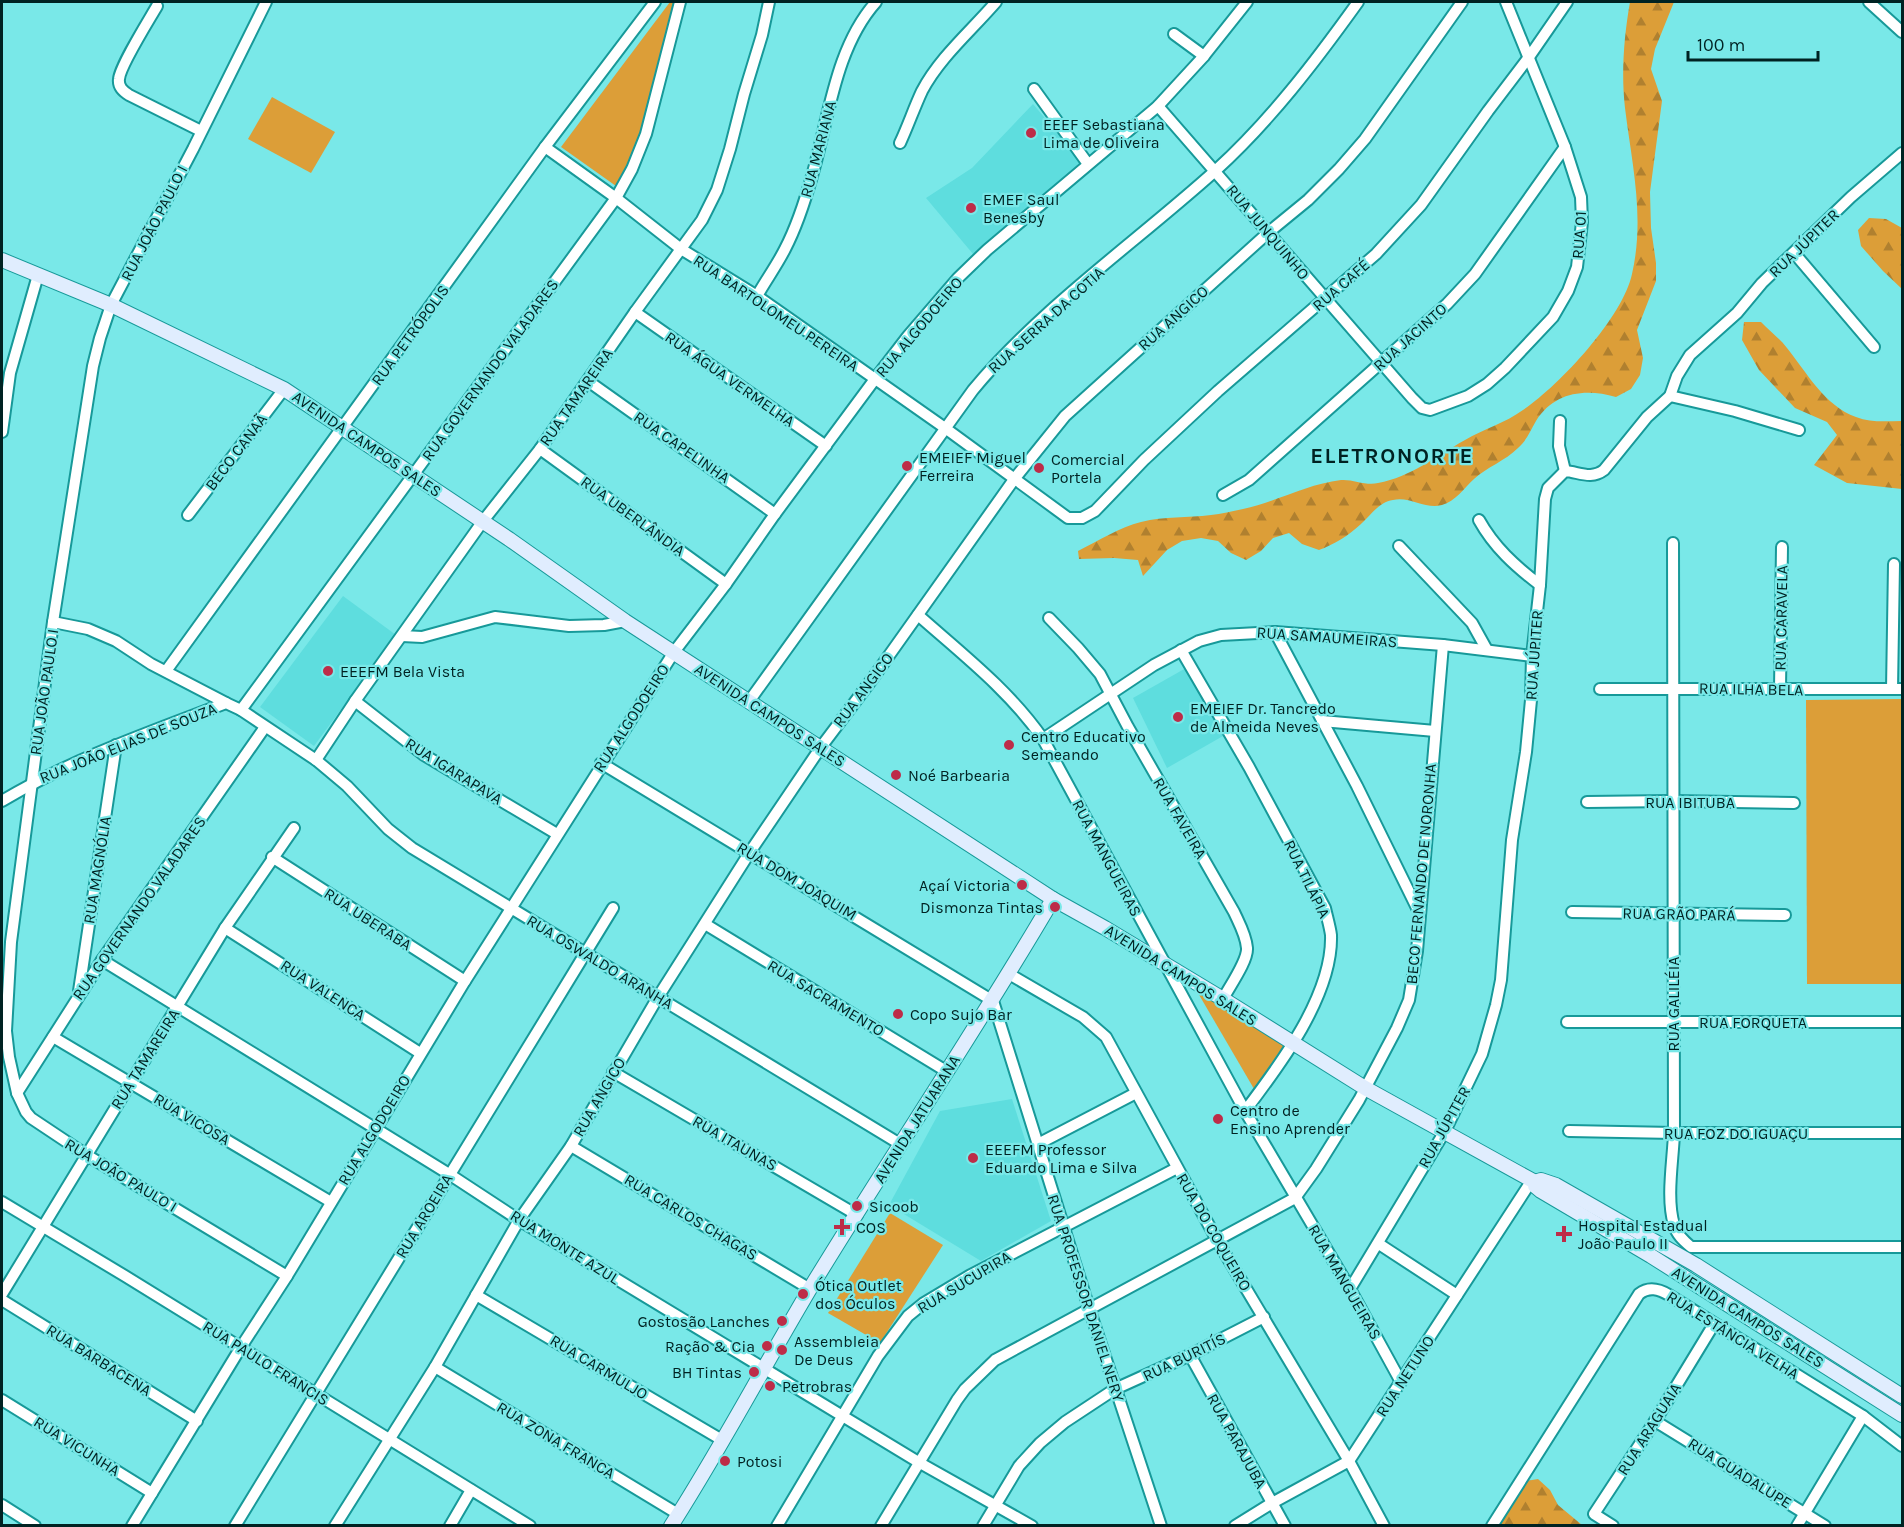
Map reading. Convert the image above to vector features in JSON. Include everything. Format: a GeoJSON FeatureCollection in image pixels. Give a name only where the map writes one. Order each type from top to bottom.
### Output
{"type":"FeatureCollection","features":[{"type":"Feature","properties":{"kind":"street","name":"RUA JOÃO PAULO I"},"geometry":{"type":"LineString","coordinates":[[266,2],[111,304],[100,338],[90,387],[53,622],[31,783],[14,911],[6,1031],[17,1093],[26,1112],[32,1118],[85,1154],[287,1276]]}},
{"type":"Feature","properties":{"kind":"street","name":"RUA PETRÓPOLIS"},"geometry":{"type":"LineString","coordinates":[[166,670],[545,147],[655,2]]}},
{"type":"Feature","properties":{"kind":"street","name":"RUA GOVERNANDO VALADARES"},"geometry":{"type":"LineString","coordinates":[[241,710],[616,198],[632,169],[646,134],[680,2]]}},
{"type":"Feature","properties":{"kind":"street","name":"RUA TAMAREIRA"},"geometry":{"type":"LineString","coordinates":[[316,760],[355,701],[483,521],[540,449],[702,220],[717,190],[730,149],[769,2]]}},
{"type":"Feature","properties":{"kind":"street","name":"RUA MARIANA"},"geometry":{"type":"LineString","coordinates":[[757,296],[785,250],[794,229],[813,175],[841,67],[862,20],[876,2]]}},
{"type":"Feature","properties":{"kind":"street"},"geometry":{"type":"LineString","coordinates":[[900,143],[922,91],[930,78],[951,50],[996,2]]}},
{"type":"Feature","properties":{"kind":"street","name":"RUA ALGODOEIRO"},"geometry":{"type":"LineString","coordinates":[[132,1526],[287,1276],[420,1053],[601,763],[674,652],[875,379],[908,336],[958,278],[987,250],[1158,106],[1204,56],[1247,2]]}},
{"type":"Feature","properties":{"kind":"street","name":"RUA SERRA DA COTIA"},"geometry":{"type":"LineString","coordinates":[[750,700],[945,428],[996,362],[1050,312],[1216,170],[1267,120],[1358,2]]}},
{"type":"Feature","properties":{"kind":"street","name":"RUA ANGICO"},"geometry":{"type":"LineString","coordinates":[[335,1526],[435,1367],[519,1220],[571,1146],[658,997],[750,852],[821,747],[1015,478],[1065,416],[1269,232],[1308,200],[1339,169],[1365,139],[1462,2]]}},
{"type":"Feature","properties":{"kind":"street","name":"RUA 01"},"geometry":{"type":"LineString","coordinates":[[1427,410],[1468,396],[1487,384],[1553,317],[1568,291],[1576,267],[1582,222],[1581,197],[1564,147],[1506,2]]}},
{"type":"Feature","properties":{"kind":"street","name":"RUA CAFÉ"},"geometry":{"type":"LineString","coordinates":[[1068,518],[1082,518],[1095,511],[1144,460],[1218,391],[1376,254],[1421,205],[1529,57],[1566,2]]}},
{"type":"Feature","properties":{"kind":"street"},"geometry":{"type":"LineString","coordinates":[[1869,2],[1902,32]]}},
{"type":"Feature","properties":{"kind":"street"},"geometry":{"type":"LineString","coordinates":[[157,6],[118,81],[129,95],[201,131]]}},
{"type":"Feature","properties":{"kind":"street"},"geometry":{"type":"LineString","coordinates":[[1174,34],[1204,56]]}},
{"type":"Feature","properties":{"kind":"street"},"geometry":{"type":"LineString","coordinates":[[1034,89],[1088,164]]}},
{"type":"Feature","properties":{"kind":"street","name":"RUA JUNQUINHO"},"geometry":{"type":"LineString","coordinates":[[1158,106],[1418,405],[1427,410]]}},
{"type":"Feature","properties":{"kind":"street","name":"RUA BARTOLOMEU PEREIRA"},"geometry":{"type":"LineString","coordinates":[[545,147],[681,249],[757,296],[1068,518]]}},
{"type":"Feature","properties":{"kind":"street","name":"RUA JACINTO"},"geometry":{"type":"LineString","coordinates":[[1223,495],[1250,480],[1447,304],[1475,274],[1564,147]]}},
{"type":"Feature","properties":{"kind":"street","name":"RUA JÚPITER"},"geometry":{"type":"LineString","coordinates":[[1350,1289],[1444,1131],[1482,1054],[1499,988],[1512,840],[1529,721],[1532,656],[1540,585],[1545,499],[1548,488],[1565,471],[1588,476],[1599,474],[1611,464],[1647,417],[1670,396],[1677,376],[1690,355],[1737,313],[1762,283],[1795,254],[1851,197],[1902,153]]}},
{"type":"Feature","properties":{"kind":"street"},"geometry":{"type":"LineString","coordinates":[[1795,254],[1874,348]]}},
{"type":"Feature","properties":{"kind":"street","name":"AVENIDA CAMPOS SALES"},"geometry":{"type":"LineString","coordinates":[[2,260],[111,304],[284,389],[483,521],[625,621],[750,700],[1053,899],[1223,999],[1365,1088],[1534,1181],[1541,1180],[1556,1185],[1900,1409]]}},
{"type":"Feature","properties":{"kind":"street"},"geometry":{"type":"LineString","coordinates":[[2,432],[10,373],[38,275]]}},
{"type":"Feature","properties":{"kind":"street","name":"RUA ÁGUA VERMELHA"},"geometry":{"type":"LineString","coordinates":[[635,312],[826,446]]}},
{"type":"Feature","properties":{"kind":"street","name":"RUA CAPELINHA"},"geometry":{"type":"LineString","coordinates":[[588,381],[775,514]]}},
{"type":"Feature","properties":{"kind":"street","name":"BECO CANAÃ"},"geometry":{"type":"LineString","coordinates":[[188,515],[284,389]]}},
{"type":"Feature","properties":{"kind":"street"},"geometry":{"type":"LineString","coordinates":[[1670,396],[1735,411],[1799,430]]}},
{"type":"Feature","properties":{"kind":"street"},"geometry":{"type":"LineString","coordinates":[[1560,421],[1559,446],[1565,471]]}},
{"type":"Feature","properties":{"kind":"street","name":"RUA UBERLÂNDIA"},"geometry":{"type":"LineString","coordinates":[[540,449],[726,584]]}},
{"type":"Feature","properties":{"kind":"street"},"geometry":{"type":"LineString","coordinates":[[1479,520],[1497,549],[1540,585]]}},
{"type":"Feature","properties":{"kind":"street","name":"RUA GALILÉIA"},"geometry":{"type":"LineString","coordinates":[[1673,543],[1674,1133],[1672,1217],[1678,1233],[1691,1247],[1902,1246]]}},
{"type":"Feature","properties":{"kind":"street"},"geometry":{"type":"LineString","coordinates":[[1399,546],[1472,623],[1487,650]]}},
{"type":"Feature","properties":{"kind":"street","name":"RUA CARAVELA"},"geometry":{"type":"LineString","coordinates":[[1780,688],[1782,547]]}},
{"type":"Feature","properties":{"kind":"street"},"geometry":{"type":"LineString","coordinates":[[1894,564],[1897,689]]}},
{"type":"Feature","properties":{"kind":"street","name":"RUA MANGUEIRAS"},"geometry":{"type":"LineString","coordinates":[[918,615],[1018,705],[1043,739],[1245,1111],[1350,1289],[1401,1382]]}},
{"type":"Feature","properties":{"kind":"street"},"geometry":{"type":"LineString","coordinates":[[402,636],[422,637],[495,617],[569,626],[604,625],[625,621]]}},
{"type":"Feature","properties":{"kind":"street","name":"RUA FAVEIRA"},"geometry":{"type":"LineString","coordinates":[[1049,618],[1089,661],[1111,693],[1128,727],[1234,912],[1248,950],[1223,999]]}},
{"type":"Feature","properties":{"kind":"street"},"geometry":{"type":"LineString","coordinates":[[53,622],[88,629],[108,637],[151,664],[226,703]]}},
{"type":"Feature","properties":{"kind":"street"},"geometry":{"type":"LineString","coordinates":[[1275,632],[1391,853],[1420,915]]}},
{"type":"Feature","properties":{"kind":"street","name":"RUA SAMAUMEIRAS"},"geometry":{"type":"LineString","coordinates":[[1043,739],[1111,693],[1181,650],[1199,640],[1221,635],[1275,632],[1443,645],[1532,656]]}},
{"type":"Feature","properties":{"kind":"street","name":"BECO FERNANDO DE NORONHA"},"geometry":{"type":"LineString","coordinates":[[881,1526],[957,1400],[995,1360],[1295,1198],[1333,1143],[1359,1100],[1409,1000],[1416,959],[1443,645]]}},
{"type":"Feature","properties":{"kind":"street","name":"RUA TILÁPIA"},"geometry":{"type":"LineString","coordinates":[[1181,650],[1325,908],[1331,934],[1329,961],[1320,991],[1292,1044],[1245,1111]]}},
{"type":"Feature","properties":{"kind":"street","name":"RUA ILHA BELA"},"geometry":{"type":"LineString","coordinates":[[1600,689],[1897,689]]}},
{"type":"Feature","properties":{"kind":"street","name":"RUA IGARAPAVA"},"geometry":{"type":"LineString","coordinates":[[355,701],[424,755],[557,834]]}},
{"type":"Feature","properties":{"kind":"street","name":"RUA JOÃO ELIAS DE SOUZA"},"geometry":{"type":"LineString","coordinates":[[2,801],[31,783],[116,745],[226,703],[241,710],[316,760]]}},
{"type":"Feature","properties":{"kind":"street"},"geometry":{"type":"LineString","coordinates":[[1322,721],[1434,731]]}},
{"type":"Feature","properties":{"kind":"street","name":"RUA GOVERNANDO VALADARES"},"geometry":{"type":"LineString","coordinates":[[17,1093],[102,960],[265,727]]}},
{"type":"Feature","properties":{"kind":"street","name":"RUA MAGNÓLIA"},"geometry":{"type":"LineString","coordinates":[[78,996],[116,745]]}},
{"type":"Feature","properties":{"kind":"street","name":"RUA OSWALDO ARANHA"},"geometry":{"type":"LineString","coordinates":[[316,760],[347,786],[399,839],[900,1144]]}},
{"type":"Feature","properties":{"kind":"street","name":"RUA DOM JOAQUIM"},"geometry":{"type":"LineString","coordinates":[[601,763],[993,1001]]}},
{"type":"Feature","properties":{"kind":"street","name":"RUA IBITUBA"},"geometry":{"type":"LineString","coordinates":[[1587,802],[1794,803]]}},
{"type":"Feature","properties":{"kind":"street","name":"RUA TAMAREIRA"},"geometry":{"type":"LineString","coordinates":[[2,1294],[85,1154],[225,928],[294,828]]}},
{"type":"Feature","properties":{"kind":"street","name":"RUA UBERABA"},"geometry":{"type":"LineString","coordinates":[[272,857],[465,981]]}},
{"type":"Feature","properties":{"kind":"street","name":"AVENIDA JATUARANA"},"geometry":{"type":"LineString","coordinates":[[674,1520],[765,1369],[810,1289],[946,1071],[993,1001],[1053,899]]}},
{"type":"Feature","properties":{"kind":"street","name":"RUA AROEIRA"},"geometry":{"type":"LineString","coordinates":[[235,1526],[613,908]]}},
{"type":"Feature","properties":{"kind":"street","name":"RUA GRÃO PARÁ"},"geometry":{"type":"LineString","coordinates":[[1572,912],[1785,915]]}},
{"type":"Feature","properties":{"kind":"street","name":"RUA SACRAMENTO"},"geometry":{"type":"LineString","coordinates":[[705,924],[946,1071]]}},
{"type":"Feature","properties":{"kind":"street","name":"RUA VALENCA"},"geometry":{"type":"LineString","coordinates":[[225,928],[420,1053]]}},
{"type":"Feature","properties":{"kind":"street","name":"RUA MONTE AZUL"},"geometry":{"type":"LineString","coordinates":[[102,960],[178,1005],[519,1220],[920,1463],[1032,1526]]}},
{"type":"Feature","properties":{"kind":"street","name":"RUA DO COQUEIRO"},"geometry":{"type":"LineString","coordinates":[[1009,974],[1094,1025],[1106,1037],[1217,1240],[1349,1461],[1384,1526]]}},
{"type":"Feature","properties":{"kind":"street","name":"RUA PROFESSOR DANIEL NERY"},"geometry":{"type":"LineString","coordinates":[[993,1001],[1089,1308],[1161,1526]]}},
{"type":"Feature","properties":{"kind":"street","name":"RUA FORQUETA"},"geometry":{"type":"LineString","coordinates":[[1567,1022],[1902,1022]]}},
{"type":"Feature","properties":{"kind":"street","name":"RUA VICOSA"},"geometry":{"type":"LineString","coordinates":[[53,1037],[331,1202]]}},
{"type":"Feature","properties":{"kind":"street","name":"RUA ITAUNAS"},"geometry":{"type":"LineString","coordinates":[[613,1072],[857,1215]]}},
{"type":"Feature","properties":{"kind":"street"},"geometry":{"type":"LineString","coordinates":[[1038,1144],[1136,1092]]}},
{"type":"Feature","properties":{"kind":"street","name":"RUA FOZ DO IGUAÇU"},"geometry":{"type":"LineString","coordinates":[[1569,1131],[1902,1133]]}},
{"type":"Feature","properties":{"kind":"street","name":"RUA CARLOS CHAGAS"},"geometry":{"type":"LineString","coordinates":[[571,1146],[810,1289]]}},
{"type":"Feature","properties":{"kind":"street","name":"RUA SUCUPIRA"},"geometry":{"type":"LineString","coordinates":[[777,1526],[878,1356],[908,1316],[924,1303],[969,1276],[1177,1168]]}},
{"type":"Feature","properties":{"kind":"street","name":"RUA NETUNO"},"geometry":{"type":"LineString","coordinates":[[1235,1526],[1349,1461],[1534,1181]]}},
{"type":"Feature","properties":{"kind":"street","name":"RUA PAULO FRANCIS"},"geometry":{"type":"LineString","coordinates":[[2,1202],[125,1275],[530,1526]]}},
{"type":"Feature","properties":{"kind":"street"},"geometry":{"type":"LineString","coordinates":[[1378,1244],[1457,1295]]}},
{"type":"Feature","properties":{"kind":"street","name":"AVENIDA CAMPOS SALES"},"geometry":{"type":"LineString","coordinates":[[1659,1252],[1902,1396]]}},
{"type":"Feature","properties":{"kind":"street","name":"RUA ESTÂNCIA VELHA"},"geometry":{"type":"LineString","coordinates":[[1492,1526],[1639,1294],[1649,1289],[1658,1289],[1863,1416],[1902,1446]]}},
{"type":"Feature","properties":{"kind":"street","name":"RUA CARMULJO"},"geometry":{"type":"LineString","coordinates":[[476,1295],[722,1440]]}},
{"type":"Feature","properties":{"kind":"street","name":"RUA BARBACENA"},"geometry":{"type":"LineString","coordinates":[[2,1300],[197,1421]]}},
{"type":"Feature","properties":{"kind":"street","name":"RUA BURITÍS"},"geometry":{"type":"LineString","coordinates":[[983,1526],[1019,1466],[1040,1443],[1065,1422],[1115,1389],[1190,1355],[1264,1317]]}},
{"type":"Feature","properties":{"kind":"street","name":"RUA ARAGUAIA"},"geometry":{"type":"LineString","coordinates":[[1613,1526],[1594,1514],[1655,1421],[1714,1324]]}},
{"type":"Feature","properties":{"kind":"street","name":"RUA PARAJUBA"},"geometry":{"type":"LineString","coordinates":[[1190,1355],[1285,1526]]}},
{"type":"Feature","properties":{"kind":"street","name":"RUA ZONA FRANCA"},"geometry":{"type":"LineString","coordinates":[[435,1367],[674,1520]]}},
{"type":"Feature","properties":{"kind":"street","name":"RUA VICUNHA"},"geometry":{"type":"LineString","coordinates":[[2,1400],[152,1493]]}},
{"type":"Feature","properties":{"kind":"street"},"geometry":{"type":"LineString","coordinates":[[1797,1526],[1863,1416]]}},
{"type":"Feature","properties":{"kind":"street","name":"RUA GUADALUPE"},"geometry":{"type":"LineString","coordinates":[[1655,1421],[1825,1526]]}},
{"type":"Feature","properties":{"kind":"street"},"geometry":{"type":"LineString","coordinates":[[450,1526],[471,1490]]}},
{"type":"Feature","properties":{"kind":"street"},"geometry":{"type":"LineString","coordinates":[[2,1505],[35,1526]]}},
{"type":"Feature","properties":{"kind":"shaded area","name":"EEEF Sebastiana Lima de Oliveira"},"geometry":{"type":"Polygon","coordinates":[[[1033,104],[1082,162],[973,254],[926,198],[972,168],[1033,104]]]}},
{"type":"Feature","properties":{"kind":"shaded area","name":"EEEFM Bela Vista"},"geometry":{"type":"Polygon","coordinates":[[[343,596],[396,635],[314,746],[260,707],[343,596]]]}},
{"type":"Feature","properties":{"kind":"shaded area","name":"EMEIEF Dr. Tancredo de Almeida Neves"},"geometry":{"type":"Polygon","coordinates":[[[1186,668],[1223,736],[1167,768],[1133,698],[1186,668]]]}},
{"type":"Feature","properties":{"kind":"shaded area","name":"EEEFM Professor Eduardo Lima e Silva"},"geometry":{"type":"Polygon","coordinates":[[[1012,1099],[1051,1221],[981,1261],[889,1205],[940,1111],[1012,1099]]]}},
{"type":"Feature","properties":{"kind":"green space"},"geometry":{"type":"Polygon","coordinates":[[[670,2],[684,2],[623,191],[561,147],[670,2]]]}},
{"type":"Feature","properties":{"kind":"green space"},"geometry":{"type":"Polygon","coordinates":[[[1630,2],[1674,2],[1655,49],[1651,69],[1662,101],[1650,192],[1656,281],[1637,330],[1643,358],[1640,375],[1631,389],[1616,397],[1582,393],[1561,398],[1543,411],[1518,448],[1479,475],[1451,501],[1442,505],[1430,506],[1399,499],[1388,501],[1379,506],[1346,536],[1319,550],[1302,544],[1289,533],[1273,538],[1261,551],[1246,560],[1231,553],[1218,541],[1201,538],[1182,541],[1167,550],[1143,576],[1138,560],[1079,559],[1078,551],[1133,524],[1159,519],[1215,515],[1243,509],[1328,482],[1346,480],[1373,484],[1401,476],[1472,436],[1516,415],[1538,399],[1571,368],[1603,330],[1616,310],[1632,274],[1636,253],[1636,191],[1623,81],[1630,2]]]}},
{"type":"Feature","properties":{"kind":"green space"},"geometry":{"type":"Polygon","coordinates":[[[272,97],[335,132],[311,173],[248,139],[272,97]]]}},
{"type":"Feature","properties":{"kind":"green space"},"geometry":{"type":"Polygon","coordinates":[[[1869,218],[1886,219],[1902,228],[1902,289],[1861,246],[1858,230],[1869,218]]]}},
{"type":"Feature","properties":{"kind":"green space"},"geometry":{"type":"Polygon","coordinates":[[[1744,322],[1761,322],[1784,345],[1826,397],[1845,412],[1867,420],[1902,421],[1902,489],[1847,483],[1814,465],[1837,435],[1827,422],[1795,408],[1759,370],[1742,340],[1744,322]]]}},
{"type":"Feature","properties":{"kind":"green space"},"geometry":{"type":"Polygon","coordinates":[[[1902,699],[1902,984],[1807,984],[1806,700],[1902,699]]]}},
{"type":"Feature","properties":{"kind":"green space"},"geometry":{"type":"Polygon","coordinates":[[[1198,993],[1287,1045],[1257,1094],[1198,993]]]}},
{"type":"Feature","properties":{"kind":"green space"},"geometry":{"type":"Polygon","coordinates":[[[890,1213],[943,1245],[880,1343],[828,1313],[890,1213]]]}},
{"type":"Feature","properties":{"kind":"green space"},"geometry":{"type":"Polygon","coordinates":[[[1538,1479],[1550,1490],[1558,1505],[1582,1525],[1499,1526],[1526,1481],[1538,1479]]]}},
{"type":"Feature","properties":{"kind":"place","name":"EEEF Sebastiana Lima de Oliveira"},"geometry":{"type":"Point","coordinates":[1031,133]}},
{"type":"Feature","properties":{"kind":"place","name":"EMEF Saul Benesby"},"geometry":{"type":"Point","coordinates":[971,208]}},
{"type":"Feature","properties":{"kind":"place","name":"EMEIEF Miguel Ferreira"},"geometry":{"type":"Point","coordinates":[907,466]}},
{"type":"Feature","properties":{"kind":"place","name":"Comercial Portela"},"geometry":{"type":"Point","coordinates":[1039,468]}},
{"type":"Feature","properties":{"kind":"place","name":"EEEFM Bela Vista"},"geometry":{"type":"Point","coordinates":[328,671]}},
{"type":"Feature","properties":{"kind":"place","name":"EMEIEF Dr. Tancredo de Almeida Neves"},"geometry":{"type":"Point","coordinates":[1178,717]}},
{"type":"Feature","properties":{"kind":"place","name":"Centro Educativo Semeando"},"geometry":{"type":"Point","coordinates":[1009,745]}},
{"type":"Feature","properties":{"kind":"place","name":"Noé Barbearia"},"geometry":{"type":"Point","coordinates":[896,775]}},
{"type":"Feature","properties":{"kind":"place","name":"Açaí Victoria"},"geometry":{"type":"Point","coordinates":[1022,885]}},
{"type":"Feature","properties":{"kind":"place","name":"Dismonza Tintas"},"geometry":{"type":"Point","coordinates":[1055,907]}},
{"type":"Feature","properties":{"kind":"place","name":"Copo Sujo Bar"},"geometry":{"type":"Point","coordinates":[898,1014]}},
{"type":"Feature","properties":{"kind":"place","name":"Centro de Ensino Aprender"},"geometry":{"type":"Point","coordinates":[1218,1119]}},
{"type":"Feature","properties":{"kind":"place","name":"EEEFM Professor Eduardo Lima e Silva"},"geometry":{"type":"Point","coordinates":[973,1158]}},
{"type":"Feature","properties":{"kind":"place","name":"Sicoob"},"geometry":{"type":"Point","coordinates":[857,1206]}},
{"type":"Feature","properties":{"kind":"place","name":"COS"},"geometry":{"type":"Point","coordinates":[842,1227]}},
{"type":"Feature","properties":{"kind":"place","name":"Hospital Estadual João Paulo II"},"geometry":{"type":"Point","coordinates":[1564,1234]}},
{"type":"Feature","properties":{"kind":"place","name":"Ótica Outlet dos Óculos"},"geometry":{"type":"Point","coordinates":[803,1294]}},
{"type":"Feature","properties":{"kind":"place","name":"Gostosão Lanches"},"geometry":{"type":"Point","coordinates":[782,1321]}},
{"type":"Feature","properties":{"kind":"place","name":"Ração & Cia"},"geometry":{"type":"Point","coordinates":[767,1346]}},
{"type":"Feature","properties":{"kind":"place","name":"Assembleia De Deus"},"geometry":{"type":"Point","coordinates":[782,1350]}},
{"type":"Feature","properties":{"kind":"place","name":"BH Tintas"},"geometry":{"type":"Point","coordinates":[754,1372]}},
{"type":"Feature","properties":{"kind":"place","name":"Petrobras"},"geometry":{"type":"Point","coordinates":[770,1386]}},
{"type":"Feature","properties":{"kind":"place","name":"Potosi"},"geometry":{"type":"Point","coordinates":[725,1461]}},
{"type":"Feature","properties":{"kind":"district","name":"ELETRONORTE"},"geometry":{"type":"Point","coordinates":[1392,456]}}]}
